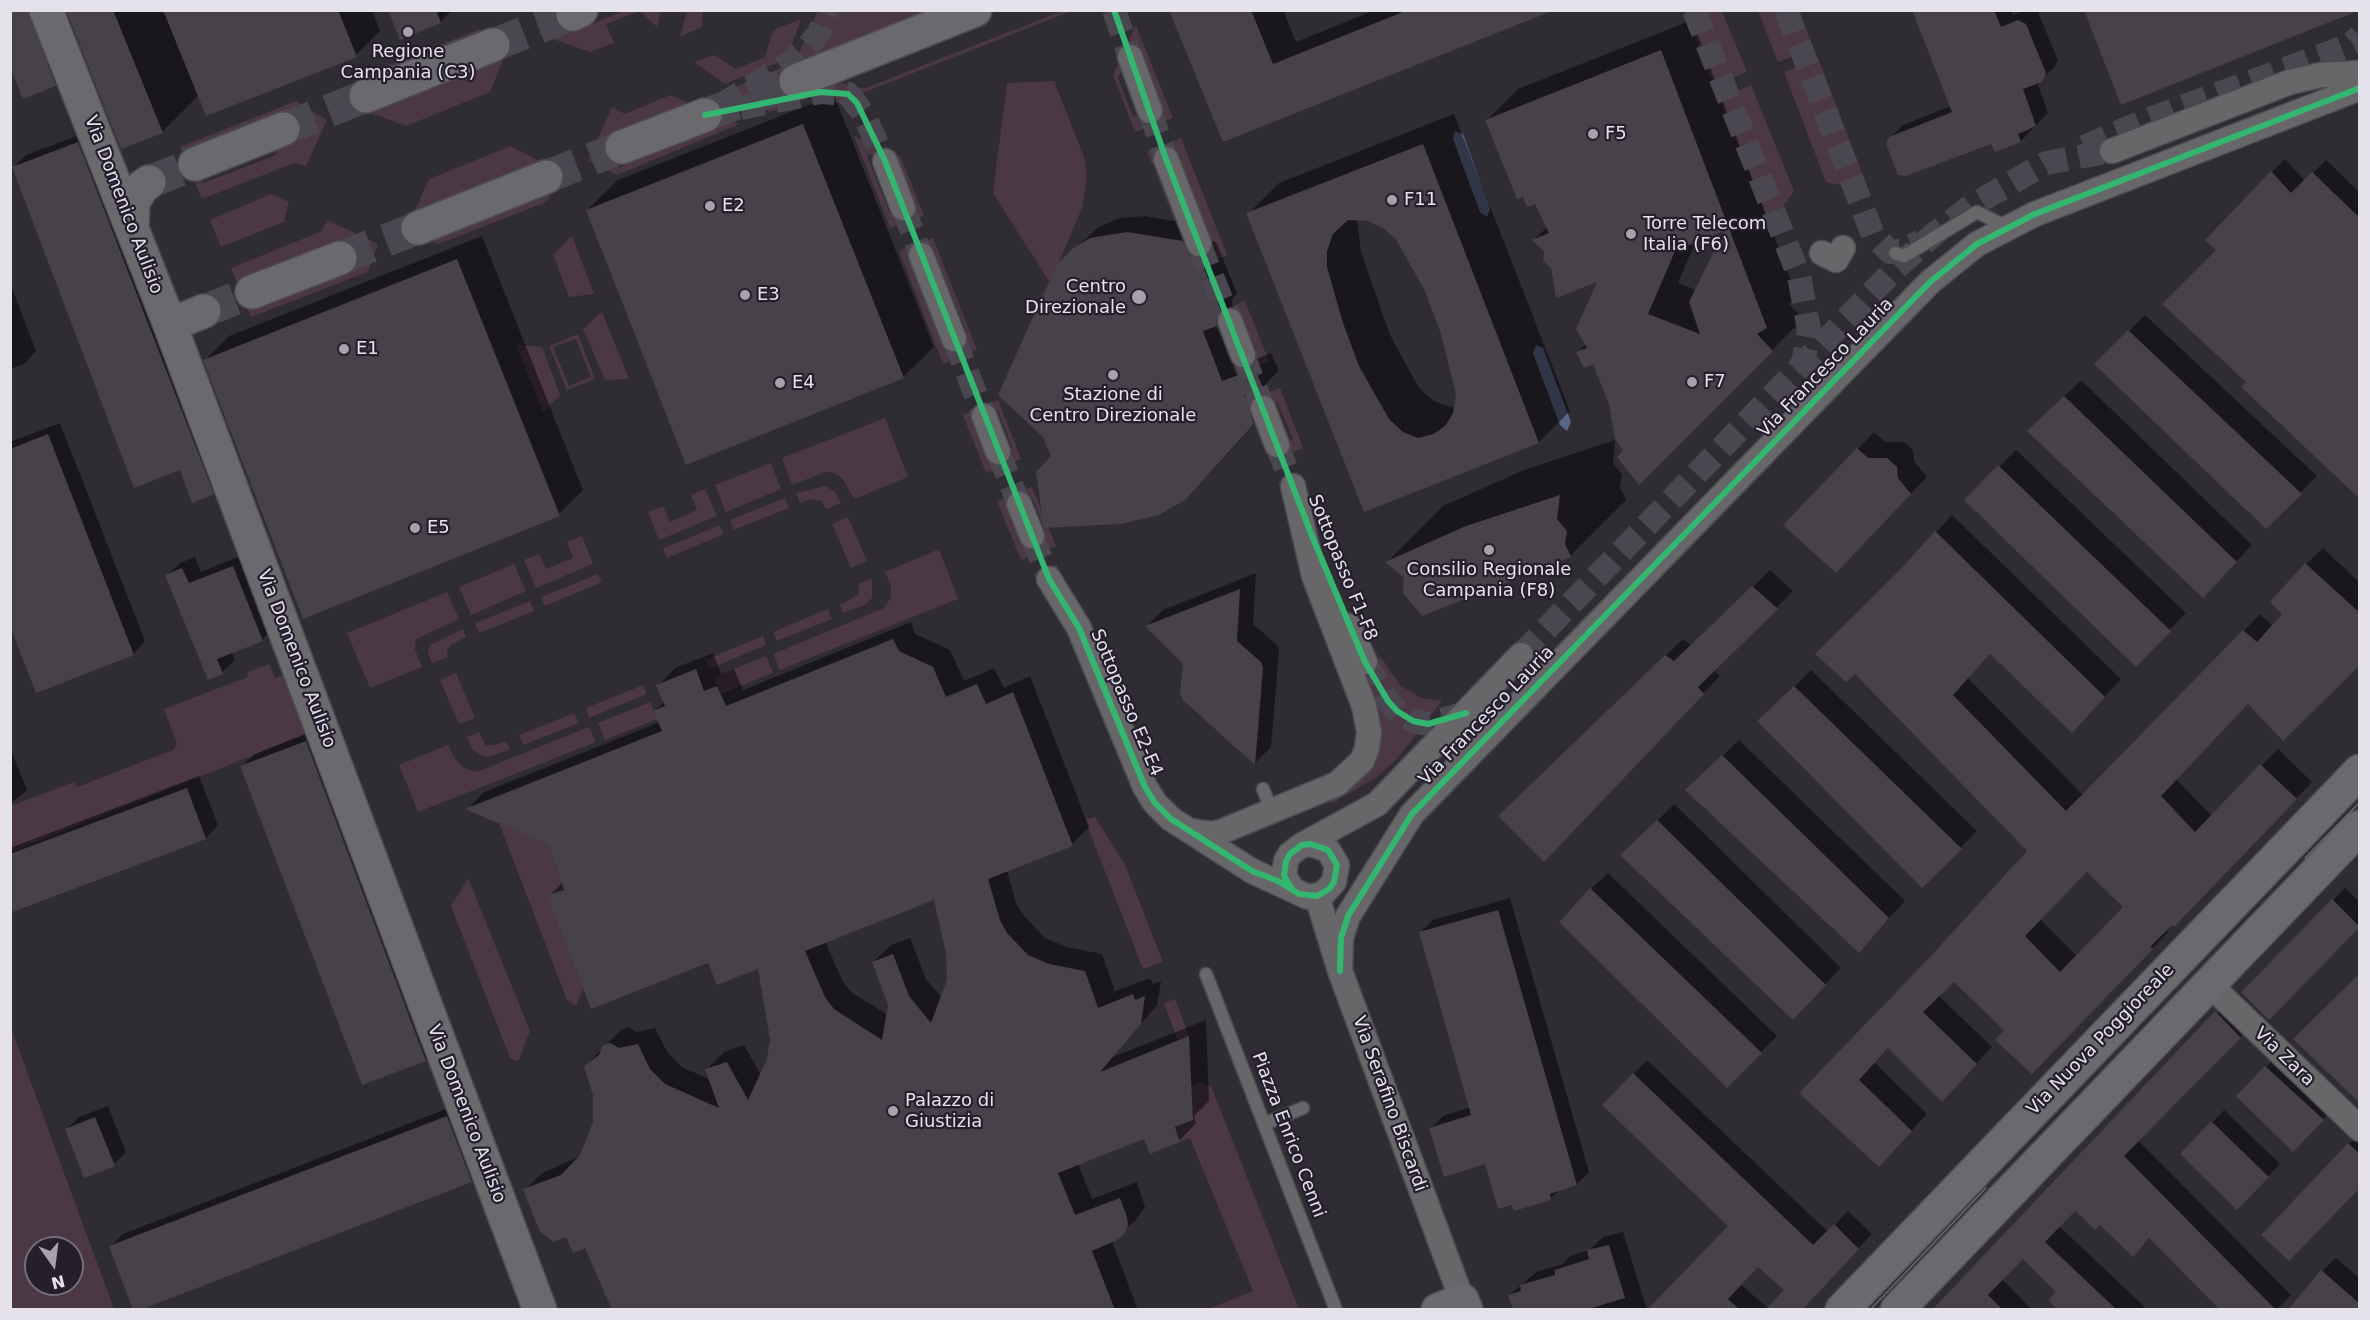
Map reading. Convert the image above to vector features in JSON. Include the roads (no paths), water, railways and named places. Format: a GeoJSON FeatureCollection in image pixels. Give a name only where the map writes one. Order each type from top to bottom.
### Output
{"type":"FeatureCollection","features":[{"type":"Feature","properties":{"kind":"main road","name":"Via Domenico Aulisio"},"geometry":{"type":"LineString","coordinates":[[46,10],[170,325],[540,1310]]}},
{"type":"Feature","properties":{"kind":"main road"},"geometry":{"type":"LineString","coordinates":[[796,81],[975,10]]}},
{"type":"Feature","properties":{"kind":"main road"},"geometry":{"type":"LineString","coordinates":[[366,96],[493,45]]}},
{"type":"Feature","properties":{"kind":"main road"},"geometry":{"type":"LineString","coordinates":[[622,147],[705,115]]}},
{"type":"Feature","properties":{"kind":"main road"},"geometry":{"type":"LineString","coordinates":[[195,164],[283,129]]}},
{"type":"Feature","properties":{"kind":"main road"},"geometry":{"type":"LineString","coordinates":[[418,228],[546,177]]}},
{"type":"Feature","properties":{"kind":"main road"},"geometry":{"type":"LineString","coordinates":[[133,230],[132,202],[142,187],[149,182]]}},
{"type":"Feature","properties":{"kind":"main road"},"geometry":{"type":"LineString","coordinates":[[252,292],[340,258]]}},
{"type":"Feature","properties":{"kind":"main road"},"geometry":{"type":"LineString","coordinates":[[170,325],[204,311]]}},
{"type":"Feature","properties":{"kind":"main road","name":"Via Nuova Poggioreale"},"geometry":{"type":"LineString","coordinates":[[1842,1310],[2360,771]]}},
{"type":"Feature","properties":{"kind":"main road"},"geometry":{"type":"LineString","coordinates":[[1897,1310],[2360,827]]}},
{"type":"Feature","properties":{"kind":"street"},"geometry":{"type":"LineString","coordinates":[[1130,57],[1150,111]]}},
{"type":"Feature","properties":{"kind":"street"},"geometry":{"type":"LineString","coordinates":[[2112,151],[2307,77],[2349,83]]}},
{"type":"Feature","properties":{"kind":"street","name":"Via Francesco Lauria"},"geometry":{"type":"LineString","coordinates":[[1340,971],[1341,938],[1348,916],[1412,814],[1919,292],[1977,244],[2007,227],[2349,83]]}},
{"type":"Feature","properties":{"kind":"street"},"geometry":{"type":"LineString","coordinates":[[1166,159],[1199,244]]}},
{"type":"Feature","properties":{"kind":"street"},"geometry":{"type":"LineString","coordinates":[[885,161],[903,208]]}},
{"type":"Feature","properties":{"kind":"street"},"geometry":{"type":"LineString","coordinates":[[921,255],[954,339]]}},
{"type":"Feature","properties":{"kind":"street"},"geometry":{"type":"LineString","coordinates":[[1230,321],[1243,355]]}},
{"type":"Feature","properties":{"kind":"street"},"geometry":{"type":"LineString","coordinates":[[1263,408],[1277,445]]}},
{"type":"Feature","properties":{"kind":"street"},"geometry":{"type":"LineString","coordinates":[[984,416],[998,452]]}},
{"type":"Feature","properties":{"kind":"street","name":"Sottopasso F1-F8"},"geometry":{"type":"LineString","coordinates":[[1272,811],[1337,784],[1362,761],[1367,748],[1369,732],[1364,706],[1314,576],[1293,486],[1365,662]]}},
{"type":"Feature","properties":{"kind":"street"},"geometry":{"type":"LineString","coordinates":[[1019,504],[1032,536]]}},
{"type":"Feature","properties":{"kind":"street","name":"Sottopasso E2-E4"},"geometry":{"type":"LineString","coordinates":[[1049,579],[1079,628],[1145,787],[1155,803],[1186,829],[1209,841],[1252,871],[1292,889]]}},
{"type":"Feature","properties":{"kind":"street"},"geometry":{"type":"LineString","coordinates":[[1376,872],[1308,897],[1292,889],[1284,876],[1284,868],[1290,854],[1299,847],[1377,804],[1521,655]]}},
{"type":"Feature","properties":{"kind":"street"},"geometry":{"type":"LineString","coordinates":[[1186,829],[1212,834],[1272,811]]}},
{"type":"Feature","properties":{"kind":"street"},"geometry":{"type":"LineString","coordinates":[[1252,871],[1267,858],[1299,847],[1320,845],[1333,857],[1337,874],[1323,893]]}},
{"type":"Feature","properties":{"kind":"street","name":"Via Serafino Biscardi"},"geometry":{"type":"LineString","coordinates":[[1323,893],[1340,971],[1455,1306]]}},
{"type":"Feature","properties":{"kind":"street","name":"Via Zara"},"geometry":{"type":"LineString","coordinates":[[2210,984],[2360,1129]]}},
{"type":"Feature","properties":{"kind":"lane"},"geometry":{"type":"LineString","coordinates":[[1895,253],[1904,256],[1977,212],[2007,227]]}},
{"type":"Feature","properties":{"kind":"lane"},"geometry":{"type":"LineString","coordinates":[[1263,789],[1272,811]]}},
{"type":"Feature","properties":{"kind":"lane","name":"Piazza Enrico Cenni"},"geometry":{"type":"LineString","coordinates":[[1206,974],[1336,1310]]}},
{"type":"Feature","properties":{"kind":"lane"},"geometry":{"type":"LineString","coordinates":[[1264,1124],[1303,1108]]}},
{"type":"Feature","properties":{"kind":"water"},"geometry":{"type":"Polygon","coordinates":[[[1455,131],[1463,134],[1490,208],[1487,217],[1480,212],[1453,139],[1455,131]]]}},
{"type":"Feature","properties":{"kind":"water"},"geometry":{"type":"Polygon","coordinates":[[[1536,345],[1543,348],[1571,422],[1567,431],[1560,425],[1533,353],[1536,345]]]}},
{"type":"Feature","properties":{"kind":"tunnel"},"geometry":{"type":"LineString","coordinates":[[720,106],[792,61],[819,33],[827,10]]}},
{"type":"Feature","properties":{"kind":"tunnel"},"geometry":{"type":"LineString","coordinates":[[1114,10],[1130,57]]}},
{"type":"Feature","properties":{"kind":"tunnel"},"geometry":{"type":"LineString","coordinates":[[1694,10],[1799,276],[1809,329],[1803,364]]}},
{"type":"Feature","properties":{"kind":"tunnel"},"geometry":{"type":"LineString","coordinates":[[1786,10],[1873,235],[1890,252],[1900,251],[1920,242]]}},
{"type":"Feature","properties":{"kind":"tunnel"},"geometry":{"type":"LineString","coordinates":[[493,45],[573,14]]}},
{"type":"Feature","properties":{"kind":"tunnel"},"geometry":{"type":"LineString","coordinates":[[2084,147],[2147,120],[2329,53],[2353,43],[2360,36]]}},
{"type":"Feature","properties":{"kind":"tunnel"},"geometry":{"type":"LineString","coordinates":[[705,115],[796,81]]}},
{"type":"Feature","properties":{"kind":"tunnel"},"geometry":{"type":"LineString","coordinates":[[705,115],[820,92],[848,94],[863,113],[885,161]]}},
{"type":"Feature","properties":{"kind":"tunnel"},"geometry":{"type":"LineString","coordinates":[[283,129],[366,96]]}},
{"type":"Feature","properties":{"kind":"tunnel"},"geometry":{"type":"LineString","coordinates":[[1150,111],[1166,159]]}},
{"type":"Feature","properties":{"kind":"tunnel"},"geometry":{"type":"LineString","coordinates":[[546,177],[622,147]]}},
{"type":"Feature","properties":{"kind":"tunnel"},"geometry":{"type":"LineString","coordinates":[[1521,655],[1895,269],[1933,235],[1971,206],[2046,163],[2112,151]]}},
{"type":"Feature","properties":{"kind":"tunnel"},"geometry":{"type":"LineString","coordinates":[[149,182],[195,164]]}},
{"type":"Feature","properties":{"kind":"tunnel"},"geometry":{"type":"LineString","coordinates":[[903,208],[921,255]]}},
{"type":"Feature","properties":{"kind":"tunnel"},"geometry":{"type":"LineString","coordinates":[[340,258],[418,228]]}},
{"type":"Feature","properties":{"kind":"tunnel"},"geometry":{"type":"LineString","coordinates":[[1199,244],[1230,321]]}},
{"type":"Feature","properties":{"kind":"tunnel"},"geometry":{"type":"LineString","coordinates":[[204,311],[252,292]]}},
{"type":"Feature","properties":{"kind":"tunnel"},"geometry":{"type":"LineString","coordinates":[[954,339],[984,416]]}},
{"type":"Feature","properties":{"kind":"tunnel"},"geometry":{"type":"LineString","coordinates":[[1243,355],[1263,408]]}},
{"type":"Feature","properties":{"kind":"tunnel"},"geometry":{"type":"LineString","coordinates":[[1277,445],[1293,486]]}},
{"type":"Feature","properties":{"kind":"tunnel"},"geometry":{"type":"LineString","coordinates":[[998,452],[1019,504]]}},
{"type":"Feature","properties":{"kind":"tunnel"},"geometry":{"type":"LineString","coordinates":[[1032,536],[1049,579]]}},
{"type":"Feature","properties":{"kind":"tunnel"},"geometry":{"type":"LineString","coordinates":[[1365,662],[1388,701],[1397,711],[1413,721],[1428,724],[1466,713]]}},
{"type":"Feature","properties":{"kind":"tram line"},"geometry":{"type":"LineString","coordinates":[[1857,1310],[2360,789]]}},
{"type":"Feature","properties":{"kind":"tram line"},"geometry":{"type":"LineString","coordinates":[[2305,858],[2360,802]]}},
{"type":"Feature","properties":{"kind":"tram line"},"geometry":{"type":"LineString","coordinates":[[1870,1310],[1986,1188]]}},
{"type":"Feature","properties":{"kind":"place","name":"Regione Campania (C3)"},"geometry":{"type":"Point","coordinates":[408,32]}},
{"type":"Feature","properties":{"kind":"place","name":"F5"},"geometry":{"type":"Point","coordinates":[1593,134]}},
{"type":"Feature","properties":{"kind":"place","name":"F11"},"geometry":{"type":"Point","coordinates":[1392,200]}},
{"type":"Feature","properties":{"kind":"place","name":"E2"},"geometry":{"type":"Point","coordinates":[710,206]}},
{"type":"Feature","properties":{"kind":"place","name":"Torre Telecom Italia (F6)"},"geometry":{"type":"Point","coordinates":[1631,234]}},
{"type":"Feature","properties":{"kind":"place","name":"E3"},"geometry":{"type":"Point","coordinates":[745,295]}},
{"type":"Feature","properties":{"kind":"place","name":"Centro Direzionale"},"geometry":{"type":"Point","coordinates":[1139,297]}},
{"type":"Feature","properties":{"kind":"place","name":"E1"},"geometry":{"type":"Point","coordinates":[344,349]}},
{"type":"Feature","properties":{"kind":"place","name":"Stazione di Centro Direzionale"},"geometry":{"type":"Point","coordinates":[1113,375]}},
{"type":"Feature","properties":{"kind":"place","name":"F7"},"geometry":{"type":"Point","coordinates":[1692,382]}},
{"type":"Feature","properties":{"kind":"place","name":"E4"},"geometry":{"type":"Point","coordinates":[780,383]}},
{"type":"Feature","properties":{"kind":"place","name":"E5"},"geometry":{"type":"Point","coordinates":[415,528]}},
{"type":"Feature","properties":{"kind":"place","name":"Consilio Regionale Campania (F8)"},"geometry":{"type":"Point","coordinates":[1489,550]}},
{"type":"Feature","properties":{"kind":"place","name":"Palazzo di Giustizia"},"geometry":{"type":"Point","coordinates":[893,1111]}}]}
